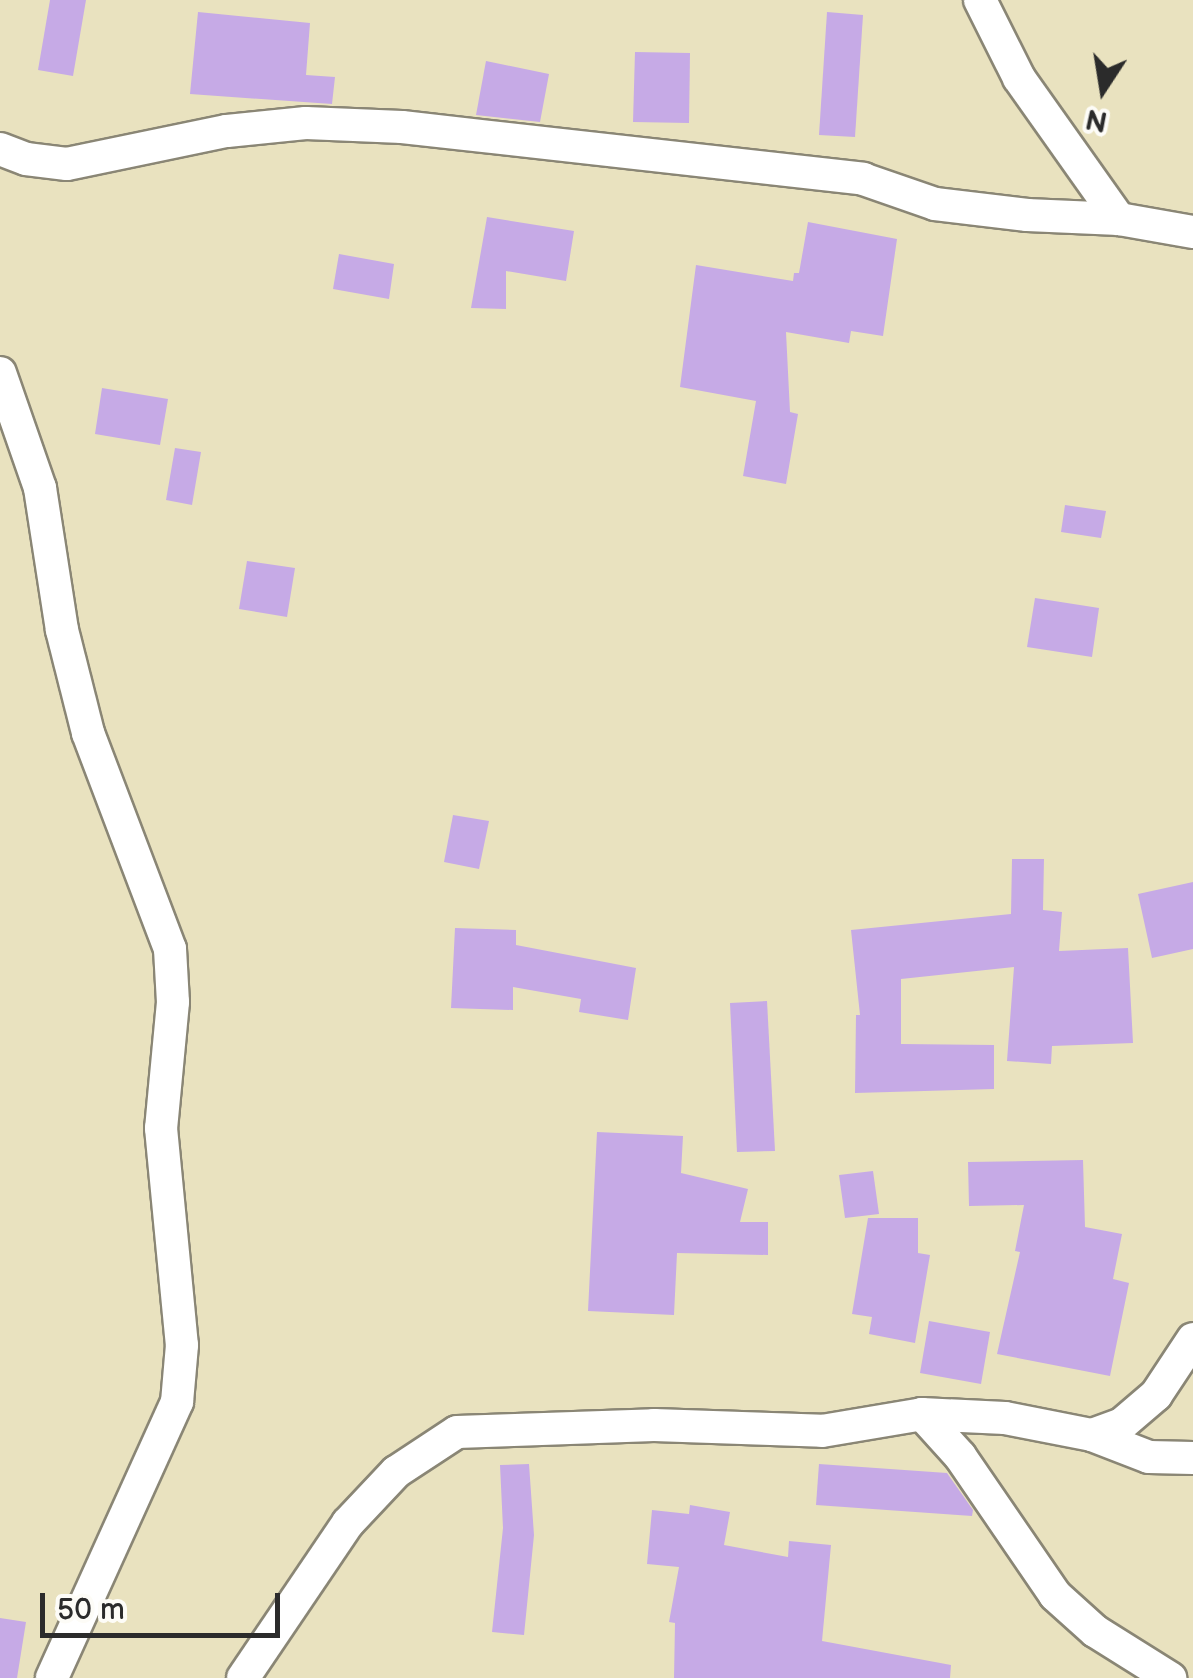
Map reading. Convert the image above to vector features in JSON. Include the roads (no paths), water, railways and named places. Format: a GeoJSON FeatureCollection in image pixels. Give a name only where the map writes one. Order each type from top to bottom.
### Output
{"type":"FeatureCollection","features":[{"type":"Feature","properties":{"kind":"street"},"geometry":{"type":"LineString","coordinates":[[980,0],[1019,78],[1119,219]]}},
{"type":"Feature","properties":{"kind":"street"},"geometry":{"type":"LineString","coordinates":[[0,149],[26,159],[66,164],[227,132],[306,123],[402,128],[864,180],[935,204],[1028,215],[1119,219],[1193,232]]}},
{"type":"Feature","properties":{"kind":"street"},"geometry":{"type":"LineString","coordinates":[[0,373],[40,488],[62,630],[88,734],[170,949],[173,1002],[161,1128],[182,1345],[177,1402],[52,1678]]}},
{"type":"Feature","properties":{"kind":"street"},"geometry":{"type":"LineString","coordinates":[[1092,1436],[1122,1424],[1156,1395],[1193,1339]]}},
{"type":"Feature","properties":{"kind":"street"},"geometry":{"type":"LineString","coordinates":[[922,1414],[960,1456],[1055,1595],[1095,1631],[1170,1678]]}},
{"type":"Feature","properties":{"kind":"street"},"geometry":{"type":"LineString","coordinates":[[244,1678],[348,1522],[396,1472],[457,1432],[654,1425],[822,1431],[922,1414],[1005,1418],[1092,1436],[1149,1457],[1193,1458]]}}]}
